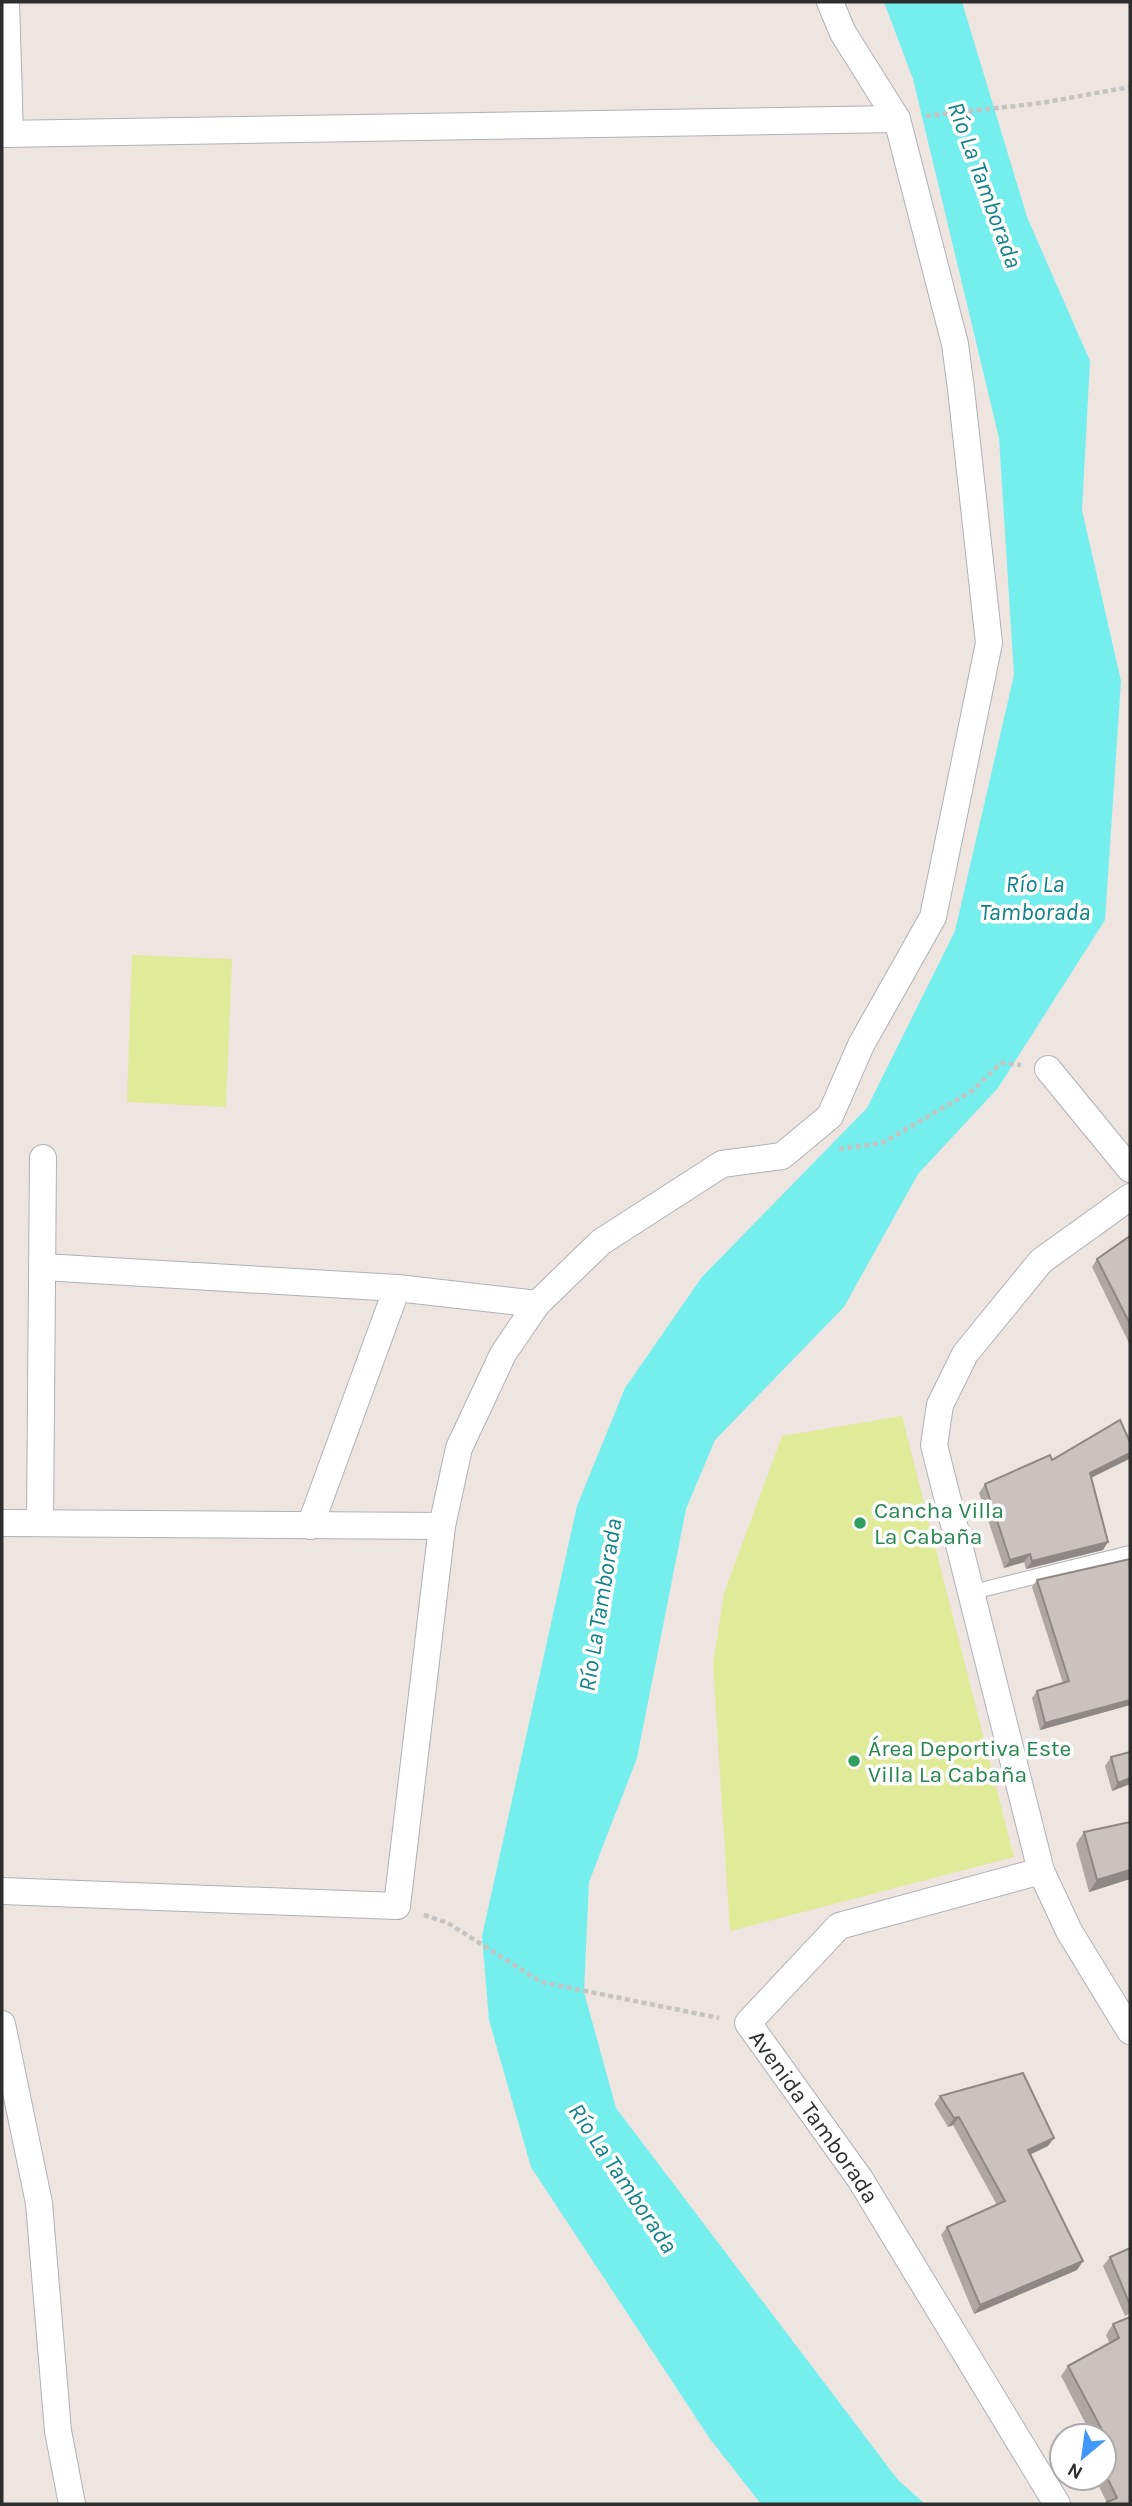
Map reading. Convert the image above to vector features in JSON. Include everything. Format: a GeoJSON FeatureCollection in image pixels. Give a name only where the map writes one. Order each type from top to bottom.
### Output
{"type":"FeatureCollection","features":[{"type":"Feature","properties":{"kind":"street"},"geometry":{"type":"LineString","coordinates":[[6,2],[6,134],[898,120]]}},
{"type":"Feature","properties":{"kind":"street"},"geometry":{"type":"LineString","coordinates":[[2,1891],[397,1906],[442,1526],[459,1448],[503,1354],[537,1304],[601,1242],[722,1164],[782,1156],[830,1115],[862,1045],[933,917],[989,643],[955,344],[898,120],[844,33],[830,2]]}},
{"type":"Feature","properties":{"kind":"street"},"geometry":{"type":"LineString","coordinates":[[1048,1069],[1130,1169]]}},
{"type":"Feature","properties":{"kind":"street"},"geometry":{"type":"LineString","coordinates":[[40,1523],[43,1158]]}},
{"type":"Feature","properties":{"kind":"street"},"geometry":{"type":"LineString","coordinates":[[1130,1197],[1041,1261],[965,1354],[940,1405],[934,1445],[969,1593],[1041,1871],[1069,1931],[1130,2031]]}},
{"type":"Feature","properties":{"kind":"street"},"geometry":{"type":"LineString","coordinates":[[43,1267],[397,1288],[537,1304]]}},
{"type":"Feature","properties":{"kind":"street"},"geometry":{"type":"LineString","coordinates":[[310,1526],[397,1288]]}},
{"type":"Feature","properties":{"kind":"street"},"geometry":{"type":"LineString","coordinates":[[2,1523],[442,1526]]}},
{"type":"Feature","properties":{"kind":"street","name":"Avenida Tamborada"},"geometry":{"type":"LineString","coordinates":[[1041,1871],[839,1926],[748,2023],[860,2179],[1057,2504]]}},
{"type":"Feature","properties":{"kind":"street"},"geometry":{"type":"LineString","coordinates":[[2,2024],[39,2203],[58,2431],[72,2504]]}},
{"type":"Feature","properties":{"kind":"lane"},"geometry":{"type":"LineString","coordinates":[[969,1593],[1130,1553]]}},
{"type":"Feature","properties":{"kind":"path"},"geometry":{"type":"LineString","coordinates":[[898,120],[1041,103],[1130,86]]}},
{"type":"Feature","properties":{"kind":"path"},"geometry":{"type":"LineString","coordinates":[[832,1150],[882,1143],[972,1091],[1001,1063],[1048,1069]]}},
{"type":"Feature","properties":{"kind":"path"},"geometry":{"type":"LineString","coordinates":[[397,1906],[448,1923],[541,1982],[618,2000],[748,2023]]}},
{"type":"Feature","properties":{"kind":"green space"},"geometry":{"type":"Polygon","coordinates":[[[132,955],[232,959],[226,1107],[127,1102],[132,955]]]}},
{"type":"Feature","properties":{"kind":"green space","name":"Área Deportiva Este Villa La Cabaña"},"geometry":{"type":"Polygon","coordinates":[[[902,1416],[1014,1857],[730,1931],[713,1665],[724,1593],[782,1436],[902,1416]]]}},
{"type":"Feature","properties":{"kind":"water","name":"Río La Tamborada"},"geometry":{"type":"Polygon","coordinates":[[[884,2],[962,2],[1027,217],[1090,361],[1082,510],[1121,681],[1105,920],[998,1088],[918,1174],[844,1307],[715,1440],[686,1509],[637,1758],[589,1882],[584,1992],[616,2108],[898,2480],[925,2504],[761,2504],[710,2439],[531,2167],[489,2020],[482,1936],[577,1506],[625,1388],[702,1277],[867,1108],[955,931],[1014,675],[999,438],[913,79],[884,2]]]}},
{"type":"Feature","properties":{"kind":"building"},"geometry":{"type":"Polygon","coordinates":[[[1130,1236],[1130,1324],[1097,1259],[1130,1236]]]}},
{"type":"Feature","properties":{"kind":"building"},"geometry":{"type":"Polygon","coordinates":[[[1120,1420],[1130,1442],[1130,1453],[1090,1473],[1108,1542],[1032,1561],[1030,1554],[1010,1560],[985,1484],[1050,1455],[1052,1460],[1120,1420]]]}},
{"type":"Feature","properties":{"kind":"building"},"geometry":{"type":"Polygon","coordinates":[[[1130,1559],[1130,1700],[1045,1723],[1037,1691],[1069,1681],[1037,1580],[1130,1559]]]}},
{"type":"Feature","properties":{"kind":"building"},"geometry":{"type":"Polygon","coordinates":[[[1130,1752],[1130,1778],[1118,1783],[1111,1757],[1130,1752]]]}},
{"type":"Feature","properties":{"kind":"building"},"geometry":{"type":"Polygon","coordinates":[[[1130,1822],[1130,1870],[1097,1880],[1084,1832],[1130,1822]]]}},
{"type":"Feature","properties":{"kind":"building"},"geometry":{"type":"Polygon","coordinates":[[[1023,2073],[1054,2138],[1028,2150],[1083,2261],[980,2305],[947,2227],[1005,2201],[959,2117],[954,2118],[940,2096],[1023,2073]]]}},
{"type":"Feature","properties":{"kind":"building"},"geometry":{"type":"Polygon","coordinates":[[[1130,2248],[1130,2305],[1110,2257],[1130,2248]]]}},
{"type":"Feature","properties":{"kind":"building"},"geometry":{"type":"Polygon","coordinates":[[[1130,2317],[1130,2504],[1107,2502],[1117,2498],[1114,2492],[1118,2492],[1118,2422],[1098,2422],[1068,2366],[1119,2338],[1113,2324],[1130,2317]]]}},
{"type":"Feature","properties":{"kind":"place","name":"Cancha Villa La Cabaña"},"geometry":{"type":"Point","coordinates":[860,1523]}},
{"type":"Feature","properties":{"kind":"place","name":"Área Deportiva Este Villa La Cabaña"},"geometry":{"type":"Point","coordinates":[854,1761]}}]}
